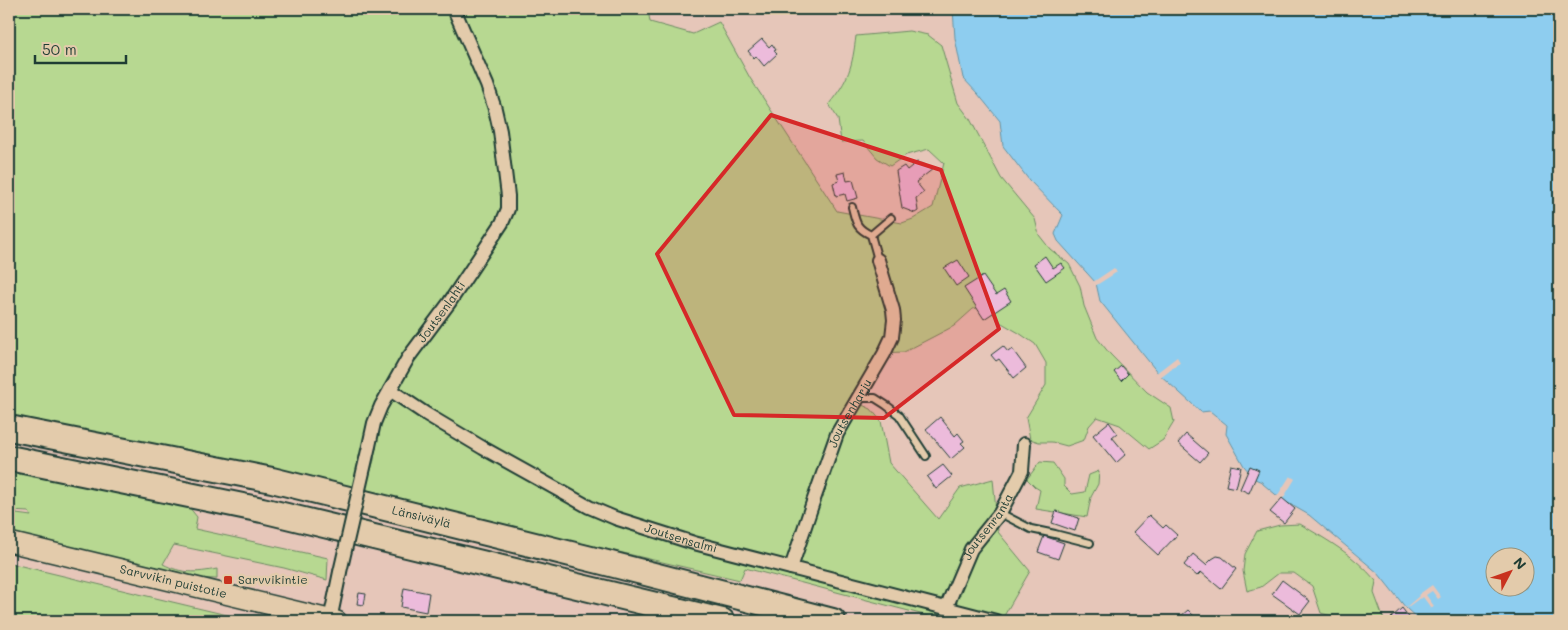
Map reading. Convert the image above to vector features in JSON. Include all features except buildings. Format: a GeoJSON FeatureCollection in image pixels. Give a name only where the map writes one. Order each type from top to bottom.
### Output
{"type":"FeatureCollection","features":[{"type":"Feature","properties":{"kind":"highway","name":"Länsiväylä"},"geometry":{"type":"LineString","coordinates":[[9,428],[272,480],[833,621]]}},
{"type":"Feature","properties":{"kind":"highway"},"geometry":{"type":"LineString","coordinates":[[9,458],[262,510],[722,621]]}},
{"type":"Feature","properties":{"kind":"main road","name":"Sarvvikin puistotie"},"geometry":{"type":"LineString","coordinates":[[9,542],[334,620]]}},
{"type":"Feature","properties":{"kind":"street","name":"Joutsenlahti"},"geometry":{"type":"LineString","coordinates":[[334,620],[340,572],[374,423],[381,406],[408,358],[449,303],[502,223],[508,209],[505,161],[495,108],[454,9]]}},
{"type":"Feature","properties":{"kind":"street","name":"Joutsenharju"},"geometry":{"type":"LineString","coordinates":[[791,568],[837,434],[884,354],[892,336],[893,310],[878,260]]}},
{"type":"Feature","properties":{"kind":"street","name":"Joutsensalmi"},"geometry":{"type":"LineString","coordinates":[[390,390],[483,448],[589,508],[648,530],[996,621]]}},
{"type":"Feature","properties":{"kind":"street","name":"Joutsenranta"},"geometry":{"type":"LineString","coordinates":[[946,608],[972,549],[1000,513],[1022,471],[1024,444]]}},
{"type":"Feature","properties":{"kind":"lane"},"geometry":{"type":"LineString","coordinates":[[852,207],[856,225],[871,235],[878,260]]}},
{"type":"Feature","properties":{"kind":"lane"},"geometry":{"type":"LineString","coordinates":[[871,235],[891,218]]}},
{"type":"Feature","properties":{"kind":"lane"},"geometry":{"type":"LineString","coordinates":[[859,398],[875,398],[900,415],[926,456]]}},
{"type":"Feature","properties":{"kind":"lane"},"geometry":{"type":"LineString","coordinates":[[1000,513],[1031,529],[1090,543]]}},
{"type":"Feature","properties":{"kind":"highlighted area"},"geometry":{"type":"Polygon","coordinates":[[[771,115],[941,170],[999,329],[884,418],[734,415],[657,254],[771,115]]]}},
{"type":"Feature","properties":{"kind":"green space"},"geometry":{"type":"Polygon","coordinates":[[[9,9],[648,9],[650,22],[693,34],[719,22],[750,78],[837,211],[902,223],[933,207],[944,163],[929,149],[906,155],[890,166],[877,158],[863,141],[841,142],[838,119],[829,104],[849,73],[856,36],[909,31],[928,35],[941,45],[958,103],[970,119],[1001,178],[1035,219],[1039,235],[1050,249],[1069,264],[1080,286],[1084,306],[1097,338],[1147,392],[1171,408],[1174,422],[1163,440],[1149,449],[1120,425],[1097,417],[1089,426],[1084,440],[1067,446],[1030,439],[1026,418],[1046,385],[1046,363],[1035,344],[1000,322],[987,305],[973,309],[954,326],[904,352],[877,353],[849,399],[871,409],[881,421],[889,463],[938,519],[960,488],[993,479],[998,532],[1030,571],[1001,621],[947,621],[745,568],[740,580],[364,493],[374,460],[375,447],[363,445],[352,490],[9,416],[9,9]]]}},
{"type":"Feature","properties":{"kind":"green space"},"geometry":{"type":"Polygon","coordinates":[[[1040,462],[1053,463],[1064,479],[1064,486],[1072,494],[1085,492],[1089,475],[1099,471],[1098,484],[1091,497],[1087,517],[1036,509],[1040,490],[1027,479],[1040,462]]]}},
{"type":"Feature","properties":{"kind":"green space"},"geometry":{"type":"Polygon","coordinates":[[[9,471],[189,507],[197,517],[195,529],[328,558],[327,580],[284,568],[174,545],[163,564],[177,570],[189,572],[217,569],[217,579],[194,578],[9,533],[9,513],[31,516],[29,512],[9,511],[9,471]]]}},
{"type":"Feature","properties":{"kind":"green space"},"geometry":{"type":"Polygon","coordinates":[[[1300,524],[1350,556],[1376,581],[1374,593],[1384,620],[1366,616],[1334,617],[1321,613],[1312,586],[1294,573],[1279,573],[1261,587],[1247,591],[1243,571],[1245,554],[1257,531],[1280,525],[1300,524]]]}},
{"type":"Feature","properties":{"kind":"green space"},"geometry":{"type":"Polygon","coordinates":[[[9,563],[252,621],[9,621],[9,563]]]}},
{"type":"Feature","properties":{"kind":"water"},"geometry":{"type":"Polygon","coordinates":[[[953,9],[1559,9],[1559,621],[1420,621],[1406,608],[1378,573],[1309,515],[1281,499],[1262,482],[1255,479],[1244,466],[1226,434],[1227,425],[1210,411],[1201,412],[1158,373],[1100,301],[1096,283],[1058,241],[1055,234],[1063,215],[1029,180],[1003,146],[1000,121],[963,78],[955,38],[953,9]]]}},
{"type":"Feature","properties":{"kind":"pier"},"geometry":{"type":"Polygon","coordinates":[[[1114,268],[1117,272],[1095,286],[1093,282],[1114,268]]]}},
{"type":"Feature","properties":{"kind":"pier"},"geometry":{"type":"Polygon","coordinates":[[[1177,357],[1180,362],[1159,378],[1155,374],[1177,357]]]}},
{"type":"Feature","properties":{"kind":"pier"},"geometry":{"type":"Polygon","coordinates":[[[1290,476],[1295,479],[1281,502],[1276,498],[1290,476]]]}},
{"type":"Feature","properties":{"kind":"pier"},"geometry":{"type":"Polygon","coordinates":[[[1432,585],[1441,597],[1438,599],[1432,591],[1426,595],[1434,606],[1431,608],[1423,597],[1405,609],[1418,595],[1432,585]]]}},
{"type":"Feature","properties":{"kind":"place","name":"Sarvvikintie"},"geometry":{"type":"Point","coordinates":[228,580]}}]}
